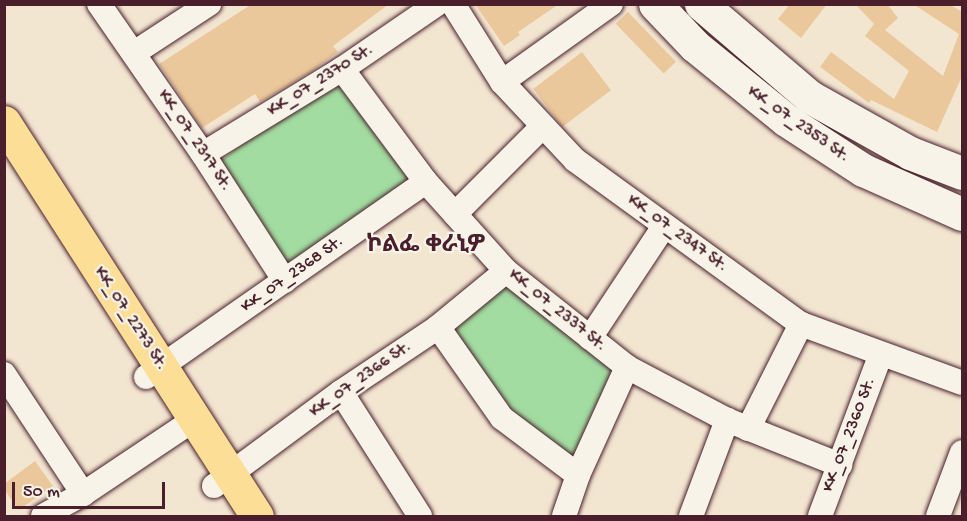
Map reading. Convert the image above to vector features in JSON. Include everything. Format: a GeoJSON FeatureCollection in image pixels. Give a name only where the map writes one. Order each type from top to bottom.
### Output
{"type":"FeatureCollection","features":[{"type":"Feature","properties":{"kind":"main road","name":"KK_07_2273 St."},"geometry":{"type":"LineString","coordinates":[[5,134],[222,480],[257,516]]}},
{"type":"Feature","properties":{"kind":"main road","name":"KK_07_2273 St."},"geometry":{"type":"LineString","coordinates":[[222,480],[234,516]]}},
{"type":"Feature","properties":{"kind":"street","name":"KK_07_2317 St."},"geometry":{"type":"LineString","coordinates":[[99,4],[203,153],[285,280]]}},
{"type":"Feature","properties":{"kind":"street"},"geometry":{"type":"LineString","coordinates":[[134,53],[209,4]]}},
{"type":"Feature","properties":{"kind":"street","name":"KK_07_2370 St."},"geometry":{"type":"LineString","coordinates":[[203,153],[342,69],[437,4]]}},
{"type":"Feature","properties":{"kind":"street","name":"KK_07_2347 St."},"geometry":{"type":"LineString","coordinates":[[453,4],[502,82],[575,160],[801,324],[963,383]]}},
{"type":"Feature","properties":{"kind":"street"},"geometry":{"type":"LineString","coordinates":[[502,82],[611,4]]}},
{"type":"Feature","properties":{"kind":"street","name":"KK_07_2353 St."},"geometry":{"type":"LineString","coordinates":[[655,4],[695,46],[786,120],[863,170],[963,214]]}},
{"type":"Feature","properties":{"kind":"street","name":"KK_07_2353 St."},"geometry":{"type":"LineString","coordinates":[[701,4],[810,98],[910,153],[963,173]]}},
{"type":"Feature","properties":{"kind":"street","name":"KK_07_2337 St."},"geometry":{"type":"LineString","coordinates":[[342,69],[426,182],[507,272],[627,367],[737,425],[840,465]]}},
{"type":"Feature","properties":{"kind":"street"},"geometry":{"type":"LineString","coordinates":[[455,214],[543,126]]}},
{"type":"Feature","properties":{"kind":"street","name":"KK_07_2368 St."},"geometry":{"type":"LineString","coordinates":[[153,372],[426,182]]}},
{"type":"Feature","properties":{"kind":"street"},"geometry":{"type":"LineString","coordinates":[[590,338],[664,226]]}},
{"type":"Feature","properties":{"kind":"street","name":"KK_07_2366 St."},"geometry":{"type":"LineString","coordinates":[[222,480],[341,392],[438,327],[507,272]]}},
{"type":"Feature","properties":{"kind":"street"},"geometry":{"type":"LineString","coordinates":[[691,516],[737,425],[801,324]]}},
{"type":"Feature","properties":{"kind":"street"},"geometry":{"type":"LineString","coordinates":[[438,327],[502,418],[578,475]]}},
{"type":"Feature","properties":{"kind":"street","name":"KK_07_2360 St."},"geometry":{"type":"LineString","coordinates":[[820,516],[880,354]]}},
{"type":"Feature","properties":{"kind":"street"},"geometry":{"type":"LineString","coordinates":[[564,516],[578,475],[627,367]]}},
{"type":"Feature","properties":{"kind":"street"},"geometry":{"type":"LineString","coordinates":[[4,374],[11,399],[83,494]]}},
{"type":"Feature","properties":{"kind":"street"},"geometry":{"type":"LineString","coordinates":[[341,392],[420,516]]}},
{"type":"Feature","properties":{"kind":"street"},"geometry":{"type":"LineString","coordinates":[[43,516],[83,494],[187,425]]}},
{"type":"Feature","properties":{"kind":"street"},"geometry":{"type":"LineString","coordinates":[[938,516],[963,452]]}},
{"type":"Feature","properties":{"kind":"green space"},"geometry":{"type":"Polygon","coordinates":[[[342,69],[427,182],[297,280],[212,167],[342,69]]]}},
{"type":"Feature","properties":{"kind":"green space"},"geometry":{"type":"Polygon","coordinates":[[[506,271],[627,367],[578,475],[498,420],[438,327],[506,271]]]}},
{"type":"Feature","properties":{"kind":"building"},"geometry":{"type":"Polygon","coordinates":[[[252,4],[389,4],[333,46],[338,52],[312,71],[260,102],[255,94],[202,128],[159,64],[252,4]]]}},
{"type":"Feature","properties":{"kind":"building"},"geometry":{"type":"Polygon","coordinates":[[[475,4],[559,4],[518,32],[520,35],[504,46],[475,4]]]}},
{"type":"Feature","properties":{"kind":"building"},"geometry":{"type":"Polygon","coordinates":[[[790,4],[827,4],[801,38],[778,19],[790,4]]]}},
{"type":"Feature","properties":{"kind":"building"},"geometry":{"type":"Polygon","coordinates":[[[855,4],[887,4],[898,18],[885,30],[943,76],[959,34],[913,4],[948,4],[963,12],[963,74],[937,132],[871,100],[869,103],[820,67],[831,52],[894,99],[909,71],[865,36],[874,24],[855,4]]]}},
{"type":"Feature","properties":{"kind":"building"},"geometry":{"type":"Polygon","coordinates":[[[628,12],[676,62],[664,73],[616,24],[628,12]]]}},
{"type":"Feature","properties":{"kind":"building"},"geometry":{"type":"Polygon","coordinates":[[[582,52],[611,90],[562,127],[533,89],[582,52]]]}},
{"type":"Feature","properties":{"kind":"building"},"geometry":{"type":"Polygon","coordinates":[[[35,461],[53,486],[19,510],[4,489],[4,484],[35,461]]]}},
{"type":"Feature","properties":{"kind":"district","name":"ኮልፌ ቀራኒዎ"},"geometry":{"type":"Point","coordinates":[426,247]}}]}
